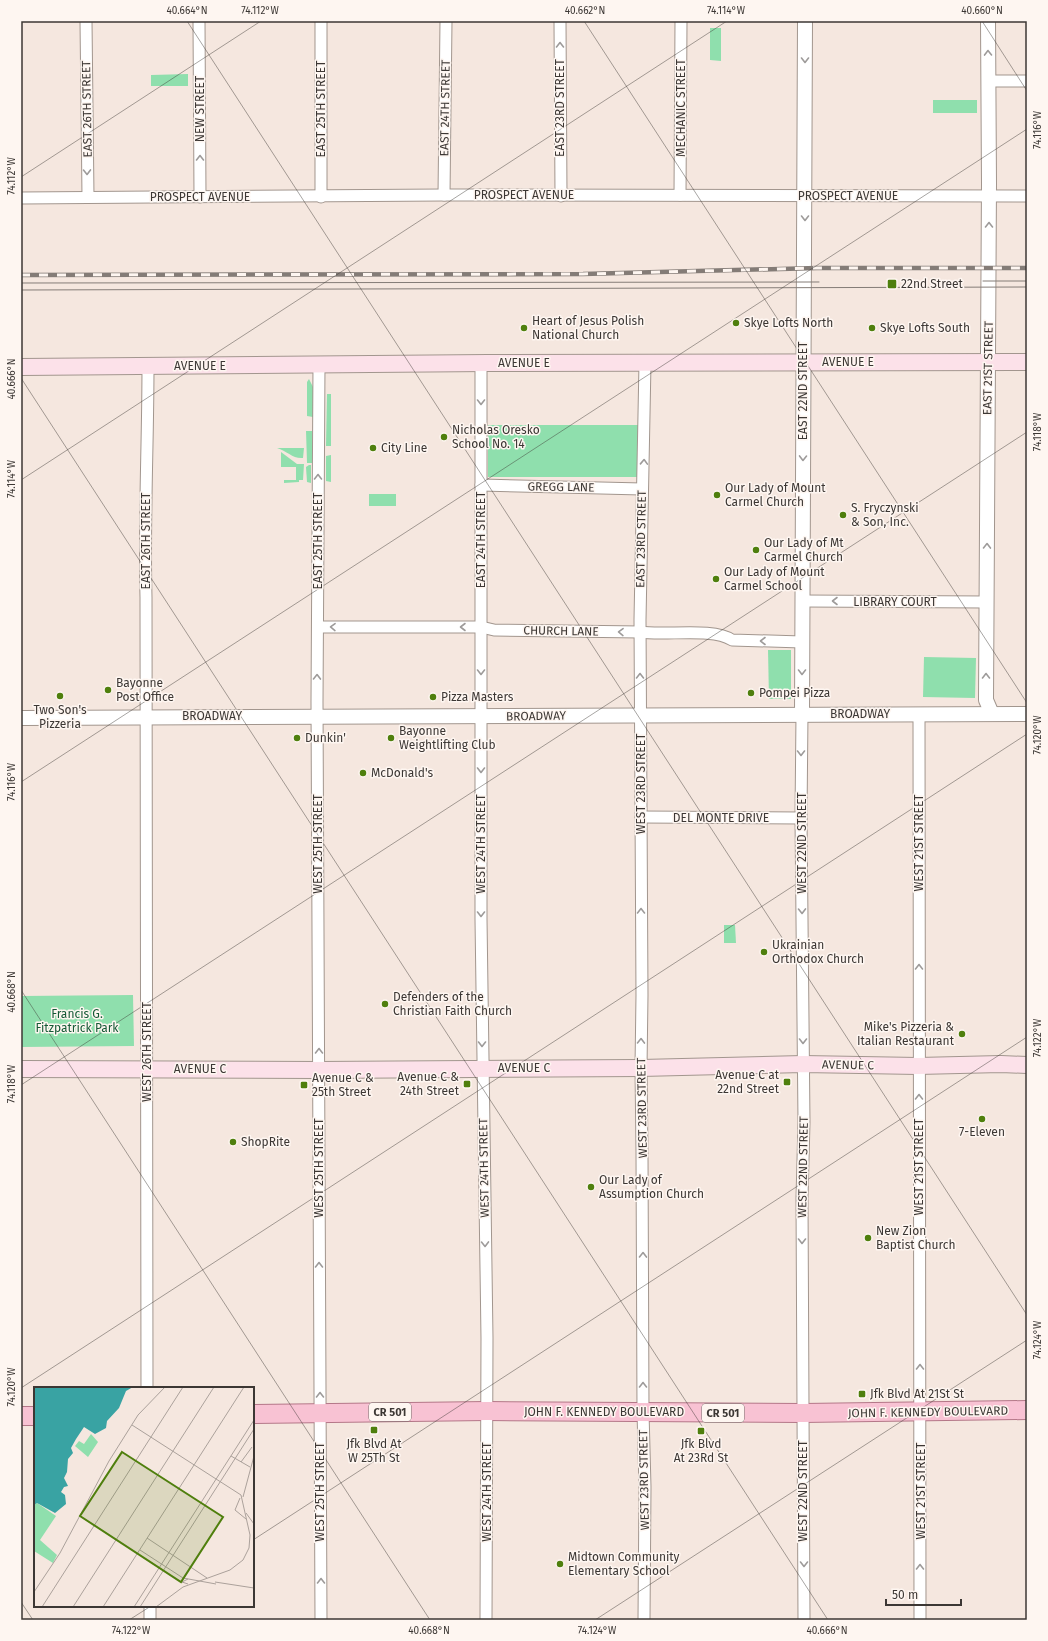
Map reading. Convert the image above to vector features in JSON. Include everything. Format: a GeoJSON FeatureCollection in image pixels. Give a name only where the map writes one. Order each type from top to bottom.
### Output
{"type":"FeatureCollection","features":[{"type":"Feature","properties":{"kind":"main road","name":"AVENUE E"},"geometry":{"type":"LineString","coordinates":[[21,368],[481,363],[1027,362]]}},
{"type":"Feature","properties":{"kind":"main road","name":"AVENUE C"},"geometry":{"type":"LineString","coordinates":[[21,1069],[319,1070],[641,1068],[803,1064],[918,1066],[1001,1064],[1027,1066]]}},
{"type":"Feature","properties":{"kind":"main road","name":"JOHN F. KENNEDY BOULEVARD"},"geometry":{"type":"LineString","coordinates":[[254,1414],[487,1411],[921,1413],[1027,1410]]}},
{"type":"Feature","properties":{"kind":"main road"},"geometry":{"type":"LineString","coordinates":[[21,1416],[34,1416]]}},
{"type":"Feature","properties":{"kind":"street","name":"EAST 26TH STREET"},"geometry":{"type":"LineString","coordinates":[[86,21],[88,197]]}},
{"type":"Feature","properties":{"kind":"street","name":"NEW STREET"},"geometry":{"type":"LineString","coordinates":[[199,21],[200,197]]}},
{"type":"Feature","properties":{"kind":"street","name":"EAST 25TH STREET"},"geometry":{"type":"LineString","coordinates":[[321,21],[322,197]]}},
{"type":"Feature","properties":{"kind":"street","name":"EAST 24TH STREET"},"geometry":{"type":"LineString","coordinates":[[444,195],[446,21]]}},
{"type":"Feature","properties":{"kind":"street","name":"EAST 23RD STREET"},"geometry":{"type":"LineString","coordinates":[[560,21],[561,196]]}},
{"type":"Feature","properties":{"kind":"street","name":"MECHANIC STREET"},"geometry":{"type":"LineString","coordinates":[[680,195],[681,21]]}},
{"type":"Feature","properties":{"kind":"street","name":"EAST 22ND STREET"},"geometry":{"type":"LineString","coordinates":[[802,714],[805,21]]}},
{"type":"Feature","properties":{"kind":"street","name":"EAST 21ST STREET"},"geometry":{"type":"LineString","coordinates":[[988,21],[989,196],[986,700],[992,714]]}},
{"type":"Feature","properties":{"kind":"street"},"geometry":{"type":"LineString","coordinates":[[989,80],[1027,81]]}},
{"type":"Feature","properties":{"kind":"street","name":"PROSPECT AVENUE"},"geometry":{"type":"LineString","coordinates":[[21,198],[444,195],[1027,196]]}},
{"type":"Feature","properties":{"kind":"street","name":"EAST 24TH STREET"},"geometry":{"type":"LineString","coordinates":[[481,363],[481,717]]}},
{"type":"Feature","properties":{"kind":"street","name":"EAST 23RD STREET"},"geometry":{"type":"LineString","coordinates":[[640,715],[642,489],[644,465],[645,363]]}},
{"type":"Feature","properties":{"kind":"street","name":"EAST 25TH STREET"},"geometry":{"type":"LineString","coordinates":[[317,716],[319,365]]}},
{"type":"Feature","properties":{"kind":"street","name":"EAST 26TH STREET"},"geometry":{"type":"LineString","coordinates":[[146,716],[145,537],[148,366]]}},
{"type":"Feature","properties":{"kind":"street","name":"GREGG LANE"},"geometry":{"type":"LineString","coordinates":[[480,485],[642,489]]}},
{"type":"Feature","properties":{"kind":"street","name":"LIBRARY COURT"},"geometry":{"type":"LineString","coordinates":[[803,601],[986,602]]}},
{"type":"Feature","properties":{"kind":"street","name":"CHURCH LANE"},"geometry":{"type":"LineString","coordinates":[[318,627],[481,627],[494,630],[640,632],[652,634],[715,633],[732,640],[802,642]]}},
{"type":"Feature","properties":{"kind":"street","name":"BROADWAY"},"geometry":{"type":"LineString","coordinates":[[21,718],[146,716],[481,717],[802,714],[1027,714]]}},
{"type":"Feature","properties":{"kind":"street","name":"WEST 22ND STREET"},"geometry":{"type":"LineString","coordinates":[[802,714],[801,818],[804,1122],[802,1198],[804,1620]]}},
{"type":"Feature","properties":{"kind":"street","name":"WEST 21ST STREET"},"geometry":{"type":"LineString","coordinates":[[919,714],[918,1066],[921,1413],[920,1620]]}},
{"type":"Feature","properties":{"kind":"street","name":"WEST 23RD STREET"},"geometry":{"type":"LineString","coordinates":[[640,715],[643,1412],[645,1487],[644,1620]]}},
{"type":"Feature","properties":{"kind":"street","name":"WEST 26TH STREET"},"geometry":{"type":"LineString","coordinates":[[146,716],[147,1387]]}},
{"type":"Feature","properties":{"kind":"street","name":"WEST 25TH STREET"},"geometry":{"type":"LineString","coordinates":[[317,716],[321,1620]]}},
{"type":"Feature","properties":{"kind":"street","name":"WEST 24TH STREET"},"geometry":{"type":"LineString","coordinates":[[481,717],[482,1068],[487,1411],[486,1620]]}},
{"type":"Feature","properties":{"kind":"street","name":"DEL MONTE DRIVE"},"geometry":{"type":"LineString","coordinates":[[641,818],[801,818]]}},
{"type":"Feature","properties":{"kind":"street"},"geometry":{"type":"LineString","coordinates":[[150,1607],[150,1620]]}},
{"type":"Feature","properties":{"kind":"green space"},"geometry":{"type":"Polygon","coordinates":[[[710,28],[721,28],[721,61],[710,60],[710,28]]]}},
{"type":"Feature","properties":{"kind":"green space"},"geometry":{"type":"Polygon","coordinates":[[[188,74],[188,86],[151,86],[151,75],[188,74]]]}},
{"type":"Feature","properties":{"kind":"green space"},"geometry":{"type":"Polygon","coordinates":[[[933,100],[977,100],[977,113],[933,113],[933,100]]]}},
{"type":"Feature","properties":{"kind":"green space"},"geometry":{"type":"Polygon","coordinates":[[[309,379],[313,387],[313,417],[307,416],[307,382],[309,379]]]}},
{"type":"Feature","properties":{"kind":"green space"},"geometry":{"type":"Polygon","coordinates":[[[327,394],[331,394],[331,446],[326,446],[327,394]]]}},
{"type":"Feature","properties":{"kind":"green space"},"geometry":{"type":"Polygon","coordinates":[[[488,425],[642,425],[641,477],[488,477],[488,425]]]}},
{"type":"Feature","properties":{"kind":"green space"},"geometry":{"type":"Polygon","coordinates":[[[306,431],[312,431],[312,463],[307,463],[306,431]]]}},
{"type":"Feature","properties":{"kind":"green space"},"geometry":{"type":"Polygon","coordinates":[[[277,448],[304,448],[303,458],[293,456],[277,448]]]}},
{"type":"Feature","properties":{"kind":"green space"},"geometry":{"type":"Polygon","coordinates":[[[281,452],[297,464],[304,464],[303,480],[299,480],[299,482],[284,483],[284,480],[296,480],[296,467],[281,467],[281,452]]]}},
{"type":"Feature","properties":{"kind":"green space"},"geometry":{"type":"Polygon","coordinates":[[[331,455],[331,482],[326,481],[326,456],[331,455]]]}},
{"type":"Feature","properties":{"kind":"green space"},"geometry":{"type":"Polygon","coordinates":[[[311,465],[311,483],[307,482],[306,467],[311,465]]]}},
{"type":"Feature","properties":{"kind":"green space"},"geometry":{"type":"Polygon","coordinates":[[[369,494],[396,494],[396,506],[369,506],[369,494]]]}},
{"type":"Feature","properties":{"kind":"green space"},"geometry":{"type":"Polygon","coordinates":[[[768,650],[791,650],[791,699],[769,699],[768,650]]]}},
{"type":"Feature","properties":{"kind":"green space"},"geometry":{"type":"Polygon","coordinates":[[[924,657],[976,658],[975,698],[923,697],[924,657]]]}},
{"type":"Feature","properties":{"kind":"green space"},"geometry":{"type":"Polygon","coordinates":[[[724,925],[735,925],[736,943],[724,943],[724,925]]]}},
{"type":"Feature","properties":{"kind":"green space","name":"Francis G. Fitzpatrick Park"},"geometry":{"type":"Polygon","coordinates":[[[133,995],[134,1046],[21,1047],[21,996],[133,995]]]}},
{"type":"Feature","properties":{"kind":"tram line"},"geometry":{"type":"LineString","coordinates":[[983,281],[1027,281]]}},
{"type":"Feature","properties":{"kind":"tram line"},"geometry":{"type":"LineString","coordinates":[[21,283],[819,282]]}},
{"type":"Feature","properties":{"kind":"tram line"},"geometry":{"type":"LineString","coordinates":[[21,290],[1027,287]]}},
{"type":"Feature","properties":{"kind":"railway"},"geometry":{"type":"LineString","coordinates":[[21,275],[583,274],[817,268],[1027,268]]}},
{"type":"Feature","properties":{"kind":"place","name":"22nd Street"},"geometry":{"type":"Point","coordinates":[892,284]}},
{"type":"Feature","properties":{"kind":"place","name":"Skye Lofts North"},"geometry":{"type":"Point","coordinates":[736,323]}},
{"type":"Feature","properties":{"kind":"place","name":"Heart of Jesus Polish National Church"},"geometry":{"type":"Point","coordinates":[524,328]}},
{"type":"Feature","properties":{"kind":"place","name":"Skye Lofts South"},"geometry":{"type":"Point","coordinates":[872,328]}},
{"type":"Feature","properties":{"kind":"place","name":"Nicholas Oresko School No. 14"},"geometry":{"type":"Point","coordinates":[444,437]}},
{"type":"Feature","properties":{"kind":"place","name":"City Line"},"geometry":{"type":"Point","coordinates":[373,448]}},
{"type":"Feature","properties":{"kind":"place","name":"Our Lady of Mount Carmel Church"},"geometry":{"type":"Point","coordinates":[717,495]}},
{"type":"Feature","properties":{"kind":"place","name":"S. Fryczynski & Son, Inc."},"geometry":{"type":"Point","coordinates":[843,515]}},
{"type":"Feature","properties":{"kind":"place","name":"Our Lady of Mt Carmel Church"},"geometry":{"type":"Point","coordinates":[756,550]}},
{"type":"Feature","properties":{"kind":"place","name":"Our Lady of Mount Carmel School"},"geometry":{"type":"Point","coordinates":[716,579]}},
{"type":"Feature","properties":{"kind":"place","name":"Bayonne Post Office"},"geometry":{"type":"Point","coordinates":[108,690]}},
{"type":"Feature","properties":{"kind":"place","name":"Pompei Pizza"},"geometry":{"type":"Point","coordinates":[751,693]}},
{"type":"Feature","properties":{"kind":"place","name":"Two Son's Pizzeria"},"geometry":{"type":"Point","coordinates":[60,696]}},
{"type":"Feature","properties":{"kind":"place","name":"Pizza Masters"},"geometry":{"type":"Point","coordinates":[433,697]}},
{"type":"Feature","properties":{"kind":"place","name":"Dunkin'"},"geometry":{"type":"Point","coordinates":[297,738]}},
{"type":"Feature","properties":{"kind":"place","name":"Bayonne Weightlifting Club"},"geometry":{"type":"Point","coordinates":[391,738]}},
{"type":"Feature","properties":{"kind":"place","name":"McDonald's"},"geometry":{"type":"Point","coordinates":[363,773]}},
{"type":"Feature","properties":{"kind":"place","name":"Ukrainian Orthodox Church"},"geometry":{"type":"Point","coordinates":[764,952]}},
{"type":"Feature","properties":{"kind":"place","name":"Defenders of the Christian Faith Church"},"geometry":{"type":"Point","coordinates":[385,1004]}},
{"type":"Feature","properties":{"kind":"place","name":"Mike's Pizzeria & Italian Restaurant"},"geometry":{"type":"Point","coordinates":[962,1034]}},
{"type":"Feature","properties":{"kind":"place","name":"Avenue C at 22nd Street"},"geometry":{"type":"Point","coordinates":[787,1082]}},
{"type":"Feature","properties":{"kind":"place","name":"Avenue C & 24th Street"},"geometry":{"type":"Point","coordinates":[467,1084]}},
{"type":"Feature","properties":{"kind":"place","name":"Avenue C & 25th Street"},"geometry":{"type":"Point","coordinates":[304,1085]}},
{"type":"Feature","properties":{"kind":"place","name":"7-Eleven"},"geometry":{"type":"Point","coordinates":[982,1119]}},
{"type":"Feature","properties":{"kind":"place","name":"ShopRite"},"geometry":{"type":"Point","coordinates":[233,1142]}},
{"type":"Feature","properties":{"kind":"place","name":"Our Lady of Assumption Church"},"geometry":{"type":"Point","coordinates":[591,1187]}},
{"type":"Feature","properties":{"kind":"place","name":"New Zion Baptist Church"},"geometry":{"type":"Point","coordinates":[868,1238]}},
{"type":"Feature","properties":{"kind":"place","name":"Jfk Blvd At 21St St"},"geometry":{"type":"Point","coordinates":[862,1394]}},
{"type":"Feature","properties":{"kind":"place","name":"Jfk Blvd At W 25Th St"},"geometry":{"type":"Point","coordinates":[374,1430]}},
{"type":"Feature","properties":{"kind":"place","name":"Jfk Blvd At 23Rd St"},"geometry":{"type":"Point","coordinates":[701,1431]}},
{"type":"Feature","properties":{"kind":"place","name":"Midtown Community Elementary School"},"geometry":{"type":"Point","coordinates":[560,1564]}}]}
